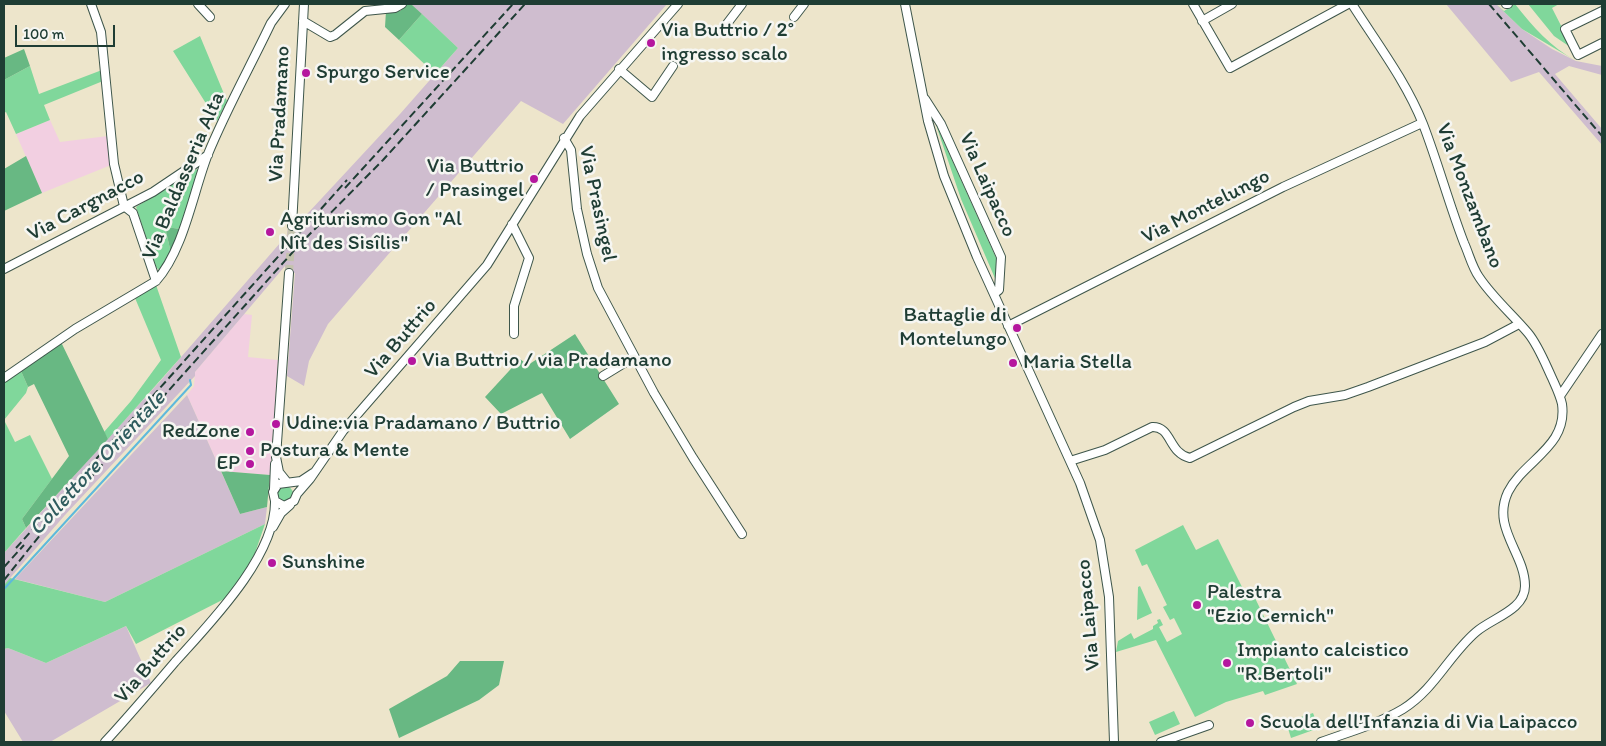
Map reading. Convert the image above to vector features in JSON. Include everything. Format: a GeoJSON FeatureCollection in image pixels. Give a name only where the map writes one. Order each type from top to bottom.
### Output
{"type":"FeatureCollection","features":[{"type":"Feature","properties":{"kind":"street"},"geometry":{"type":"LineString","coordinates":[[91,4],[101,32],[114,164],[124,206],[133,213],[156,281]]}},
{"type":"Feature","properties":{"kind":"street"},"geometry":{"type":"LineString","coordinates":[[198,4],[210,17]]}},
{"type":"Feature","properties":{"kind":"street","name":"Via Baldasseria Alta"},"geometry":{"type":"LineString","coordinates":[[4,378],[75,329],[156,281],[166,269],[174,253],[208,155],[271,23],[285,4]]}},
{"type":"Feature","properties":{"kind":"street","name":"Via Pradamano"},"geometry":{"type":"LineString","coordinates":[[292,226],[304,4]]}},
{"type":"Feature","properties":{"kind":"street"},"geometry":{"type":"LineString","coordinates":[[303,21],[330,37],[335,36],[365,11],[395,8],[402,4]]}},
{"type":"Feature","properties":{"kind":"street","name":"Via Buttrio"},"geometry":{"type":"LineString","coordinates":[[105,742],[233,596],[281,513],[296,499],[296,494],[344,431],[477,279],[564,138],[619,69],[678,4]]}},
{"type":"Feature","properties":{"kind":"street"},"geometry":{"type":"LineString","coordinates":[[726,25],[742,4]]}},
{"type":"Feature","properties":{"kind":"street"},"geometry":{"type":"LineString","coordinates":[[794,17],[804,4]]}},
{"type":"Feature","properties":{"kind":"street","name":"Via Laipacco"},"geometry":{"type":"LineString","coordinates":[[905,4],[922,93],[944,176],[1008,326],[1070,461],[1092,514],[1105,567],[1109,597],[1114,742]]}},
{"type":"Feature","properties":{"kind":"street"},"geometry":{"type":"LineString","coordinates":[[1193,4],[1230,68],[1350,4]]}},
{"type":"Feature","properties":{"kind":"street"},"geometry":{"type":"LineString","coordinates":[[1202,21],[1232,4]]}},
{"type":"Feature","properties":{"kind":"street","name":"Via Monzambano"},"geometry":{"type":"LineString","coordinates":[[1321,742],[1377,722],[1404,708],[1431,686],[1457,649],[1479,630],[1517,605],[1523,596],[1524,577],[1508,537],[1504,505],[1508,492],[1518,477],[1548,449],[1556,436],[1561,420],[1560,396],[1529,334],[1499,303],[1477,275],[1422,123],[1398,76],[1350,4]]}},
{"type":"Feature","properties":{"kind":"street"},"geometry":{"type":"LineString","coordinates":[[1602,11],[1565,29],[1578,54],[1602,43]]}},
{"type":"Feature","properties":{"kind":"street"},"geometry":{"type":"LineString","coordinates":[[619,69],[652,97],[673,66]]}},
{"type":"Feature","properties":{"kind":"street","name":"Via Laipacco"},"geometry":{"type":"LineString","coordinates":[[922,93],[941,124],[1001,257],[999,290],[994,294]]}},
{"type":"Feature","properties":{"kind":"street","name":"Via Montelungo"},"geometry":{"type":"LineString","coordinates":[[1008,326],[1284,188],[1422,123]]}},
{"type":"Feature","properties":{"kind":"street","name":"Via Prasingel"},"geometry":{"type":"LineString","coordinates":[[564,138],[571,150],[577,209],[592,270],[607,306],[634,357],[693,458],[742,534]]}},
{"type":"Feature","properties":{"kind":"street","name":"Via Cargnacco"},"geometry":{"type":"LineString","coordinates":[[4,269],[152,192],[208,155]]}},
{"type":"Feature","properties":{"kind":"street"},"geometry":{"type":"LineString","coordinates":[[512,224],[529,258],[514,306],[514,334]]}},
{"type":"Feature","properties":{"kind":"street"},"geometry":{"type":"LineString","coordinates":[[274,489],[289,273]]}},
{"type":"Feature","properties":{"kind":"street"},"geometry":{"type":"LineString","coordinates":[[1070,461],[1118,444],[1152,427],[1159,427],[1164,430],[1176,450],[1182,456],[1190,458],[1294,406],[1310,401],[1345,395],[1368,387],[1485,342],[1519,324]]}},
{"type":"Feature","properties":{"kind":"street"},"geometry":{"type":"LineString","coordinates":[[1560,396],[1602,334]]}},
{"type":"Feature","properties":{"kind":"street"},"geometry":{"type":"LineString","coordinates":[[603,376],[634,357]]}},
{"type":"Feature","properties":{"kind":"street"},"geometry":{"type":"LineString","coordinates":[[276,457],[279,472],[294,487],[296,494]]}},
{"type":"Feature","properties":{"kind":"street"},"geometry":{"type":"LineString","coordinates":[[274,489],[281,483],[301,481],[313,473]]}},
{"type":"Feature","properties":{"kind":"street","name":"Via Buttrio"},"geometry":{"type":"LineString","coordinates":[[269,532],[274,514],[274,489]]}},
{"type":"Feature","properties":{"kind":"street"},"geometry":{"type":"LineString","coordinates":[[275,500],[282,505],[290,505]]}},
{"type":"Feature","properties":{"kind":"street"},"geometry":{"type":"LineString","coordinates":[[1160,742],[1209,725]]}},
{"type":"Feature","properties":{"kind":"shaded area"},"geometry":{"type":"Polygon","coordinates":[[[411,4],[667,4],[563,124],[521,101],[328,324],[309,361],[304,386],[287,376],[295,273],[285,272],[285,266],[195,372],[195,376],[65,515],[4,585],[4,553],[162,379],[287,235],[288,227],[296,226],[400,114],[458,48],[411,4]]]}},
{"type":"Feature","properties":{"kind":"shaded area"},"geometry":{"type":"Polygon","coordinates":[[[1446,4],[1496,4],[1522,29],[1552,49],[1576,61],[1602,66],[1602,75],[1569,66],[1555,74],[1602,129],[1602,145],[1539,72],[1511,82],[1446,4]]]}},
{"type":"Feature","properties":{"kind":"shaded area"},"geometry":{"type":"Polygon","coordinates":[[[50,120],[60,142],[108,136],[111,165],[42,193],[16,134],[50,120]]]}},
{"type":"Feature","properties":{"kind":"shaded area"},"geometry":{"type":"Polygon","coordinates":[[[244,314],[252,315],[248,357],[278,360],[270,475],[221,471],[187,395],[194,386],[195,372],[244,314]]]}},
{"type":"Feature","properties":{"kind":"shaded area"},"geometry":{"type":"Polygon","coordinates":[[[187,395],[240,514],[267,507],[265,524],[105,602],[15,579],[187,395]]]}},
{"type":"Feature","properties":{"kind":"shaded area"},"geometry":{"type":"Polygon","coordinates":[[[126,626],[151,683],[50,742],[23,742],[4,711],[4,649],[8,648],[46,663],[126,626]]]}},
{"type":"Feature","properties":{"kind":"green space"},"geometry":{"type":"Polygon","coordinates":[[[407,4],[411,4],[422,14],[399,40],[385,27],[386,11],[400,11],[407,4]]]}},
{"type":"Feature","properties":{"kind":"green space"},"geometry":{"type":"Polygon","coordinates":[[[1496,4],[1504,11],[1515,4],[1543,36],[1576,61],[1522,29],[1496,4]]]}},
{"type":"Feature","properties":{"kind":"green space"},"geometry":{"type":"Polygon","coordinates":[[[1528,4],[1559,4],[1552,8],[1573,49],[1554,36],[1528,4]]]}},
{"type":"Feature","properties":{"kind":"green space"},"geometry":{"type":"Polygon","coordinates":[[[422,14],[458,48],[435,74],[399,40],[422,14]]]}},
{"type":"Feature","properties":{"kind":"green space"},"geometry":{"type":"Polygon","coordinates":[[[200,36],[227,101],[217,121],[173,51],[200,36]]]}},
{"type":"Feature","properties":{"kind":"green space"},"geometry":{"type":"Polygon","coordinates":[[[24,49],[30,66],[4,80],[4,58],[24,49]]]}},
{"type":"Feature","properties":{"kind":"green space"},"geometry":{"type":"Polygon","coordinates":[[[30,66],[39,94],[102,70],[103,81],[44,105],[50,120],[16,134],[6,112],[4,113],[4,80],[30,66]]]}},
{"type":"Feature","properties":{"kind":"green space"},"geometry":{"type":"Polygon","coordinates":[[[935,122],[997,260],[997,283],[961,199],[935,122]]]}},
{"type":"Feature","properties":{"kind":"green space"},"geometry":{"type":"Polygon","coordinates":[[[26,156],[42,193],[4,211],[4,169],[26,156]]]}},
{"type":"Feature","properties":{"kind":"green space"},"geometry":{"type":"Polygon","coordinates":[[[197,169],[199,170],[181,229],[165,227],[171,253],[162,270],[159,270],[156,267],[136,207],[197,169]]]}},
{"type":"Feature","properties":{"kind":"green space"},"geometry":{"type":"Polygon","coordinates":[[[165,227],[181,229],[171,253],[165,227]]]}},
{"type":"Feature","properties":{"kind":"green space"},"geometry":{"type":"Polygon","coordinates":[[[156,285],[181,357],[108,439],[104,432],[131,401],[161,360],[135,298],[156,285]]]}},
{"type":"Feature","properties":{"kind":"green space"},"geometry":{"type":"Polygon","coordinates":[[[575,334],[619,404],[570,439],[542,393],[501,414],[485,397],[520,359],[528,365],[575,334]]]}},
{"type":"Feature","properties":{"kind":"green space"},"geometry":{"type":"Polygon","coordinates":[[[61,342],[108,439],[26,528],[22,519],[69,456],[34,384],[28,387],[21,371],[61,342]]]}},
{"type":"Feature","properties":{"kind":"green space"},"geometry":{"type":"Polygon","coordinates":[[[21,371],[28,387],[26,393],[4,420],[4,383],[21,371]]]}},
{"type":"Feature","properties":{"kind":"green space"},"geometry":{"type":"Polygon","coordinates":[[[4,420],[15,442],[30,435],[52,479],[22,519],[26,528],[4,553],[4,420]]]}},
{"type":"Feature","properties":{"kind":"green space"},"geometry":{"type":"Polygon","coordinates":[[[221,471],[270,475],[267,507],[240,514],[221,471]]]}},
{"type":"Feature","properties":{"kind":"green space"},"geometry":{"type":"Polygon","coordinates":[[[285,486],[291,488],[293,494],[291,500],[285,502],[279,500],[277,494],[279,488],[285,486]]]}},
{"type":"Feature","properties":{"kind":"green space"},"geometry":{"type":"Polygon","coordinates":[[[265,524],[255,553],[230,596],[136,644],[126,626],[46,663],[8,648],[4,649],[4,585],[10,578],[105,602],[265,524]]]}},
{"type":"Feature","properties":{"kind":"green space"},"geometry":{"type":"Polygon","coordinates":[[[1183,525],[1196,550],[1218,539],[1248,599],[1254,596],[1297,684],[1265,695],[1263,691],[1226,702],[1195,717],[1156,640],[1116,652],[1118,641],[1131,633],[1134,639],[1153,629],[1153,626],[1158,623],[1157,620],[1160,619],[1163,625],[1159,627],[1167,642],[1182,634],[1174,618],[1170,620],[1163,607],[1167,605],[1147,564],[1142,566],[1135,550],[1183,525]]]}},
{"type":"Feature","properties":{"kind":"green space"},"geometry":{"type":"Polygon","coordinates":[[[1140,586],[1152,613],[1137,620],[1138,587],[1140,586]]]}},
{"type":"Feature","properties":{"kind":"green space"},"geometry":{"type":"Polygon","coordinates":[[[460,661],[504,661],[499,685],[479,700],[399,738],[389,709],[447,676],[460,661]]]}},
{"type":"Feature","properties":{"kind":"green space"},"geometry":{"type":"Polygon","coordinates":[[[1174,711],[1180,724],[1155,735],[1149,722],[1174,711]]]}},
{"type":"Feature","properties":{"kind":"green space"},"geometry":{"type":"Polygon","coordinates":[[[1313,713],[1319,728],[1291,738],[1286,722],[1313,713]]]}},
{"type":"Feature","properties":{"kind":"waterway","name":"Collettore Orientale"},"geometry":{"type":"LineString","coordinates":[[4,589],[191,385],[190,380]]}},
{"type":"Feature","properties":{"kind":"tunnel"},"geometry":{"type":"LineString","coordinates":[[289,273],[292,226]]}},
{"type":"Feature","properties":{"kind":"railway"},"geometry":{"type":"LineString","coordinates":[[345,188],[513,4]]}},
{"type":"Feature","properties":{"kind":"railway"},"geometry":{"type":"LineString","coordinates":[[4,580],[49,524],[300,244],[383,160],[525,4]]}},
{"type":"Feature","properties":{"kind":"railway"},"geometry":{"type":"LineString","coordinates":[[1489,4],[1602,136]]}},
{"type":"Feature","properties":{"kind":"railway"},"geometry":{"type":"LineString","coordinates":[[16,548],[347,180]]}},
{"type":"Feature","properties":{"kind":"railway"},"geometry":{"type":"LineString","coordinates":[[4,567],[24,545]]}},
{"type":"Feature","properties":{"kind":"place","name":"Via Buttrio / 2° ingresso scalo"},"geometry":{"type":"Point","coordinates":[651,43]}},
{"type":"Feature","properties":{"kind":"place","name":"Spurgo Service"},"geometry":{"type":"Point","coordinates":[306,73]}},
{"type":"Feature","properties":{"kind":"place","name":"Via Buttrio / Prasingel"},"geometry":{"type":"Point","coordinates":[534,179]}},
{"type":"Feature","properties":{"kind":"place","name":"Agriturismo Gon \"Al Nît des Sisîlis\""},"geometry":{"type":"Point","coordinates":[270,232]}},
{"type":"Feature","properties":{"kind":"place","name":"Battaglie di Montelungo"},"geometry":{"type":"Point","coordinates":[1017,328]}},
{"type":"Feature","properties":{"kind":"place","name":"Via Buttrio / via Pradamano"},"geometry":{"type":"Point","coordinates":[412,361]}},
{"type":"Feature","properties":{"kind":"place","name":"Maria Stella"},"geometry":{"type":"Point","coordinates":[1013,363]}},
{"type":"Feature","properties":{"kind":"place","name":"Udine:via Pradamano / Buttrio"},"geometry":{"type":"Point","coordinates":[276,424]}},
{"type":"Feature","properties":{"kind":"place","name":"RedZone"},"geometry":{"type":"Point","coordinates":[250,432]}},
{"type":"Feature","properties":{"kind":"place","name":"Postura & Mente"},"geometry":{"type":"Point","coordinates":[250,451]}},
{"type":"Feature","properties":{"kind":"place","name":"EP"},"geometry":{"type":"Point","coordinates":[250,464]}},
{"type":"Feature","properties":{"kind":"place","name":"Sunshine"},"geometry":{"type":"Point","coordinates":[272,563]}},
{"type":"Feature","properties":{"kind":"place","name":"Palestra \"Ezio Cernich\""},"geometry":{"type":"Point","coordinates":[1197,605]}},
{"type":"Feature","properties":{"kind":"place","name":"Impianto calcistico \"R.Bertoli\""},"geometry":{"type":"Point","coordinates":[1227,663]}},
{"type":"Feature","properties":{"kind":"place","name":"Scuola dell'Infanzia di Via Laipacco"},"geometry":{"type":"Point","coordinates":[1250,723]}}]}
